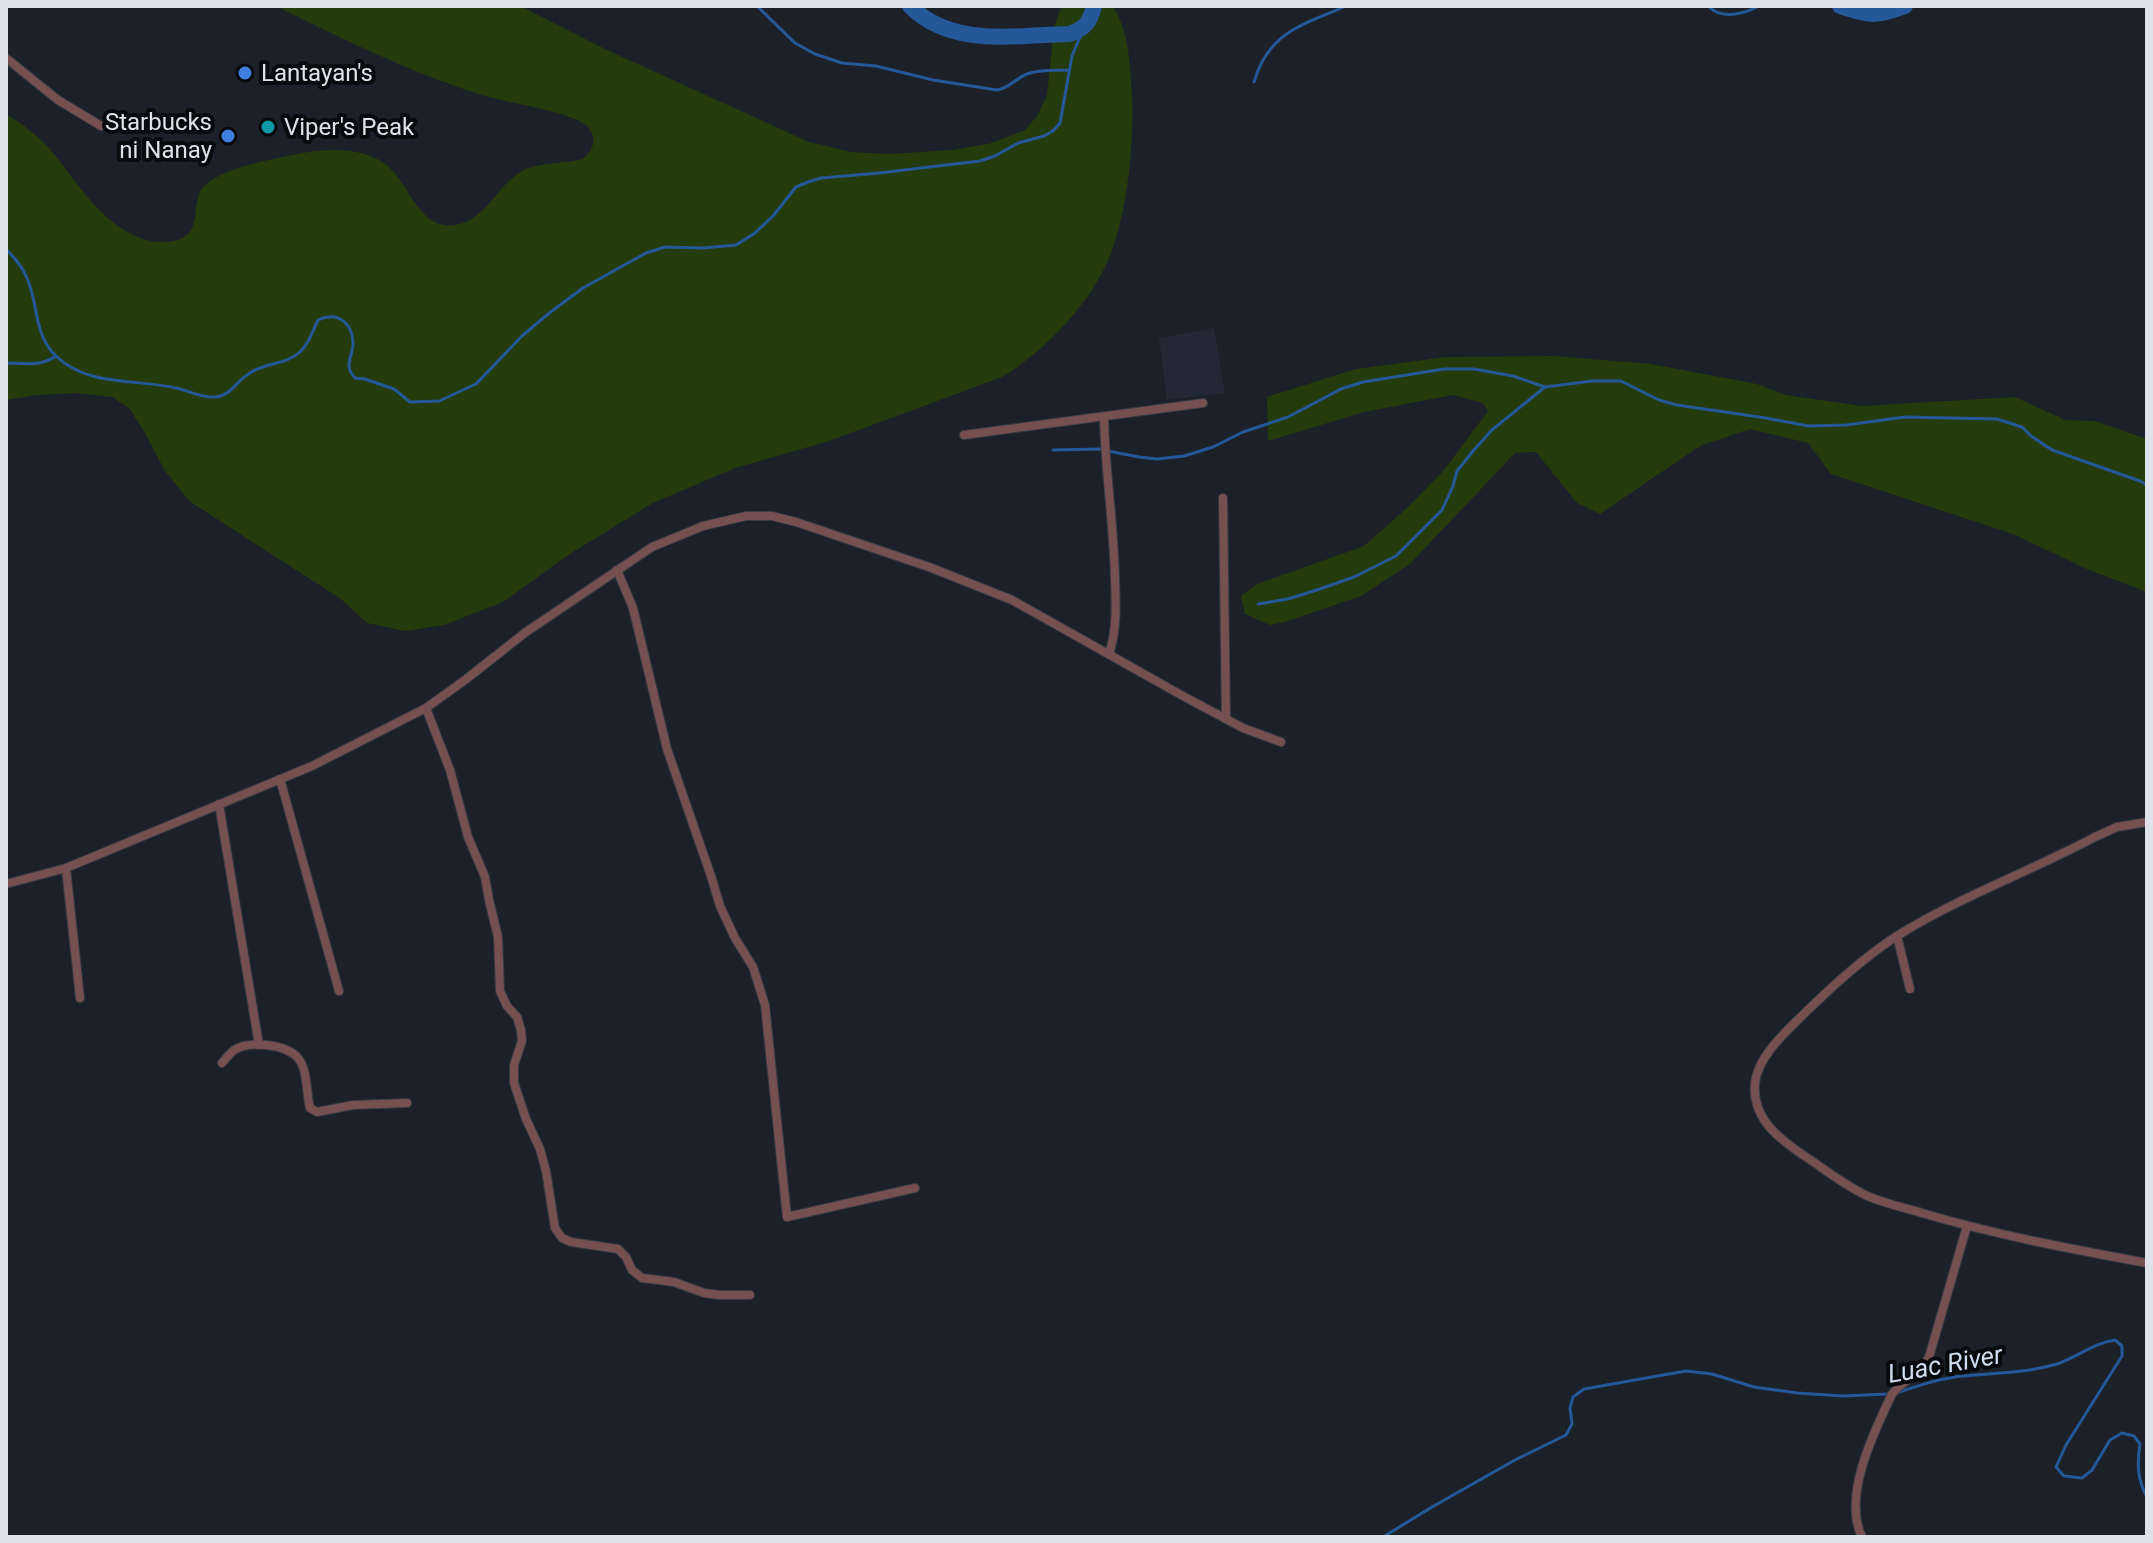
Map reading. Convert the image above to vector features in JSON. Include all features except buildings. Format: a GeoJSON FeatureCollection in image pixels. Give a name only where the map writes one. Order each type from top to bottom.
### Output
{"type":"FeatureCollection","features":[{"type":"Feature","properties":{"kind":"street"},"geometry":{"type":"LineString","coordinates":[[6,58],[58,100],[101,126]]}},
{"type":"Feature","properties":{"kind":"street"},"geometry":{"type":"LineString","coordinates":[[964,435],[1203,403]]}},
{"type":"Feature","properties":{"kind":"street"},"geometry":{"type":"LineString","coordinates":[[1104,417],[1115,583],[1115,633],[1109,654]]}},
{"type":"Feature","properties":{"kind":"street"},"geometry":{"type":"LineString","coordinates":[[1223,498],[1226,719]]}},
{"type":"Feature","properties":{"kind":"street"},"geometry":{"type":"LineString","coordinates":[[6,884],[66,868],[312,766],[426,708],[526,632],[652,547],[688,531],[746,516],[772,516],[796,522],[969,582],[1030,609],[1255,734],[1281,742]]}},
{"type":"Feature","properties":{"kind":"street"},"geometry":{"type":"LineString","coordinates":[[617,570],[638,629],[667,749],[720,906],[761,987],[787,1217],[915,1188]]}},
{"type":"Feature","properties":{"kind":"street"},"geometry":{"type":"LineString","coordinates":[[426,708],[454,781],[468,837],[485,877],[498,937],[500,991],[517,1017],[521,1030],[522,1041],[514,1065],[514,1083],[540,1149],[555,1228],[562,1238],[571,1242],[618,1249],[632,1270],[642,1278],[674,1282],[704,1293],[750,1295]]}},
{"type":"Feature","properties":{"kind":"street"},"geometry":{"type":"LineString","coordinates":[[280,779],[339,991]]}},
{"type":"Feature","properties":{"kind":"street"},"geometry":{"type":"LineString","coordinates":[[219,804],[259,1045]]}},
{"type":"Feature","properties":{"kind":"street"},"geometry":{"type":"LineString","coordinates":[[2147,822],[2117,827],[2095,837],[1932,915],[1897,936],[1834,984],[1780,1037],[1760,1066],[1755,1083],[1759,1113],[1781,1140],[1869,1197],[1967,1226],[2062,1248],[2147,1263]]}},
{"type":"Feature","properties":{"kind":"street"},"geometry":{"type":"LineString","coordinates":[[66,868],[80,998]]}},
{"type":"Feature","properties":{"kind":"street"},"geometry":{"type":"LineString","coordinates":[[1897,936],[1910,989]]}},
{"type":"Feature","properties":{"kind":"street"},"geometry":{"type":"LineString","coordinates":[[222,1063],[239,1047],[259,1045],[288,1051],[302,1065],[310,1108],[317,1112],[353,1105],[407,1103]]}},
{"type":"Feature","properties":{"kind":"street"},"geometry":{"type":"LineString","coordinates":[[1862,1537],[1857,1519],[1857,1492],[1864,1458],[1892,1394],[1919,1373],[1929,1357],[1967,1226]]}},
{"type":"Feature","properties":{"kind":"shaded area"},"geometry":{"type":"Polygon","coordinates":[[[1214,328],[1225,393],[1167,400],[1159,338],[1214,328]]]}},
{"type":"Feature","properties":{"kind":"green space"},"geometry":{"type":"Polygon","coordinates":[[[276,6],[520,6],[607,50],[809,142],[851,152],[888,154],[953,150],[992,143],[1025,130],[1037,116],[1047,95],[1054,27],[1060,10],[1063,6],[1113,6],[1126,38],[1132,95],[1129,172],[1123,212],[1105,267],[1082,304],[1052,338],[1002,377],[829,441],[735,468],[653,503],[568,555],[503,602],[444,625],[405,631],[367,623],[341,599],[189,501],[165,471],[129,408],[112,397],[76,393],[6,400],[6,114],[44,143],[90,200],[114,223],[143,239],[158,242],[183,238],[190,232],[201,191],[214,178],[271,159],[326,150],[371,156],[391,169],[430,219],[454,225],[475,217],[514,176],[524,170],[583,159],[592,148],[593,136],[588,127],[570,117],[489,97],[407,68],[276,6]]]}},
{"type":"Feature","properties":{"kind":"green space"},"geometry":{"type":"Polygon","coordinates":[[[1554,356],[1651,364],[1757,384],[1786,395],[1862,406],[2015,397],[2065,420],[2095,421],[2147,439],[2147,592],[2089,570],[2013,534],[1831,474],[1808,443],[1750,429],[1700,446],[1600,514],[1577,503],[1536,452],[1515,453],[1410,564],[1361,596],[1270,625],[1245,614],[1241,596],[1257,584],[1364,546],[1444,470],[1488,411],[1483,403],[1453,395],[1364,412],[1268,441],[1267,397],[1356,369],[1446,357],[1554,356]]]}},
{"type":"Feature","properties":{"kind":"waterway"},"geometry":{"type":"LineString","coordinates":[[757,6],[795,43],[842,63],[876,66],[933,80],[997,90],[1032,72],[1069,70]]}},
{"type":"Feature","properties":{"kind":"waterway"},"geometry":{"type":"LineString","coordinates":[[910,6],[945,28],[965,34],[1006,37],[1069,34],[1086,24],[1094,6]]}},
{"type":"Feature","properties":{"kind":"waterway"},"geometry":{"type":"LineString","coordinates":[[1254,82],[1260,65],[1278,41],[1302,25],[1346,6]]}},
{"type":"Feature","properties":{"kind":"waterway"},"geometry":{"type":"LineString","coordinates":[[1708,6],[1726,14],[1759,6]]}},
{"type":"Feature","properties":{"kind":"waterway"},"geometry":{"type":"LineString","coordinates":[[1840,6],[1872,14],[1905,6]]}},
{"type":"Feature","properties":{"kind":"waterway"},"geometry":{"type":"LineString","coordinates":[[6,249],[27,278],[40,329],[49,348],[70,367],[85,374],[216,397],[226,393],[256,369],[300,352],[318,320],[332,317],[344,321],[351,332],[353,346],[349,366],[355,378],[394,389],[410,402],[439,401],[476,384],[522,336],[583,288],[646,253],[665,247],[736,245],[773,216],[796,187],[821,178],[980,161],[1053,131],[1060,123],[1072,56],[1083,30]]}},
{"type":"Feature","properties":{"kind":"waterway"},"geometry":{"type":"LineString","coordinates":[[6,363],[38,363],[56,356]]}},
{"type":"Feature","properties":{"kind":"waterway"},"geometry":{"type":"LineString","coordinates":[[1108,451],[1157,459],[1184,456],[1288,417],[1341,389],[1363,382],[1444,369],[1474,369],[1513,376],[1545,387],[1621,381],[1659,400],[1677,405],[1808,426],[1846,425],[1905,417],[1997,419],[2022,427],[2052,450],[2147,485]]}},
{"type":"Feature","properties":{"kind":"waterway"},"geometry":{"type":"LineString","coordinates":[[1258,604],[1320,589],[1354,577],[1396,556],[1442,510],[1457,471],[1473,451],[1492,430],[1545,387]]}},
{"type":"Feature","properties":{"kind":"waterway"},"geometry":{"type":"LineString","coordinates":[[1053,450],[1101,449]]}},
{"type":"Feature","properties":{"kind":"waterway","name":"Luac River"},"geometry":{"type":"LineString","coordinates":[[1896,1393],[1954,1377],[2045,1367],[2115,1340],[2122,1346],[2122,1356],[2066,1445],[2056,1467],[2064,1476],[2082,1478],[2092,1470],[2110,1440],[2122,1433],[2134,1436],[2140,1444],[2139,1471],[2147,1497]]}},
{"type":"Feature","properties":{"kind":"waterway","name":"Luac River"},"geometry":{"type":"LineString","coordinates":[[1383,1537],[1515,1460],[1566,1435],[1572,1424],[1570,1408],[1573,1397],[1584,1389],[1686,1371],[1712,1374],[1754,1387],[1797,1393],[1843,1396],[1888,1394]]}},
{"type":"Feature","properties":{"kind":"place","name":"Lantayan's"},"geometry":{"type":"Point","coordinates":[245,73]}},
{"type":"Feature","properties":{"kind":"place","name":"Viper's Peak"},"geometry":{"type":"Point","coordinates":[268,127]}},
{"type":"Feature","properties":{"kind":"place","name":"Starbucks ni Nanay"},"geometry":{"type":"Point","coordinates":[228,136]}}]}
